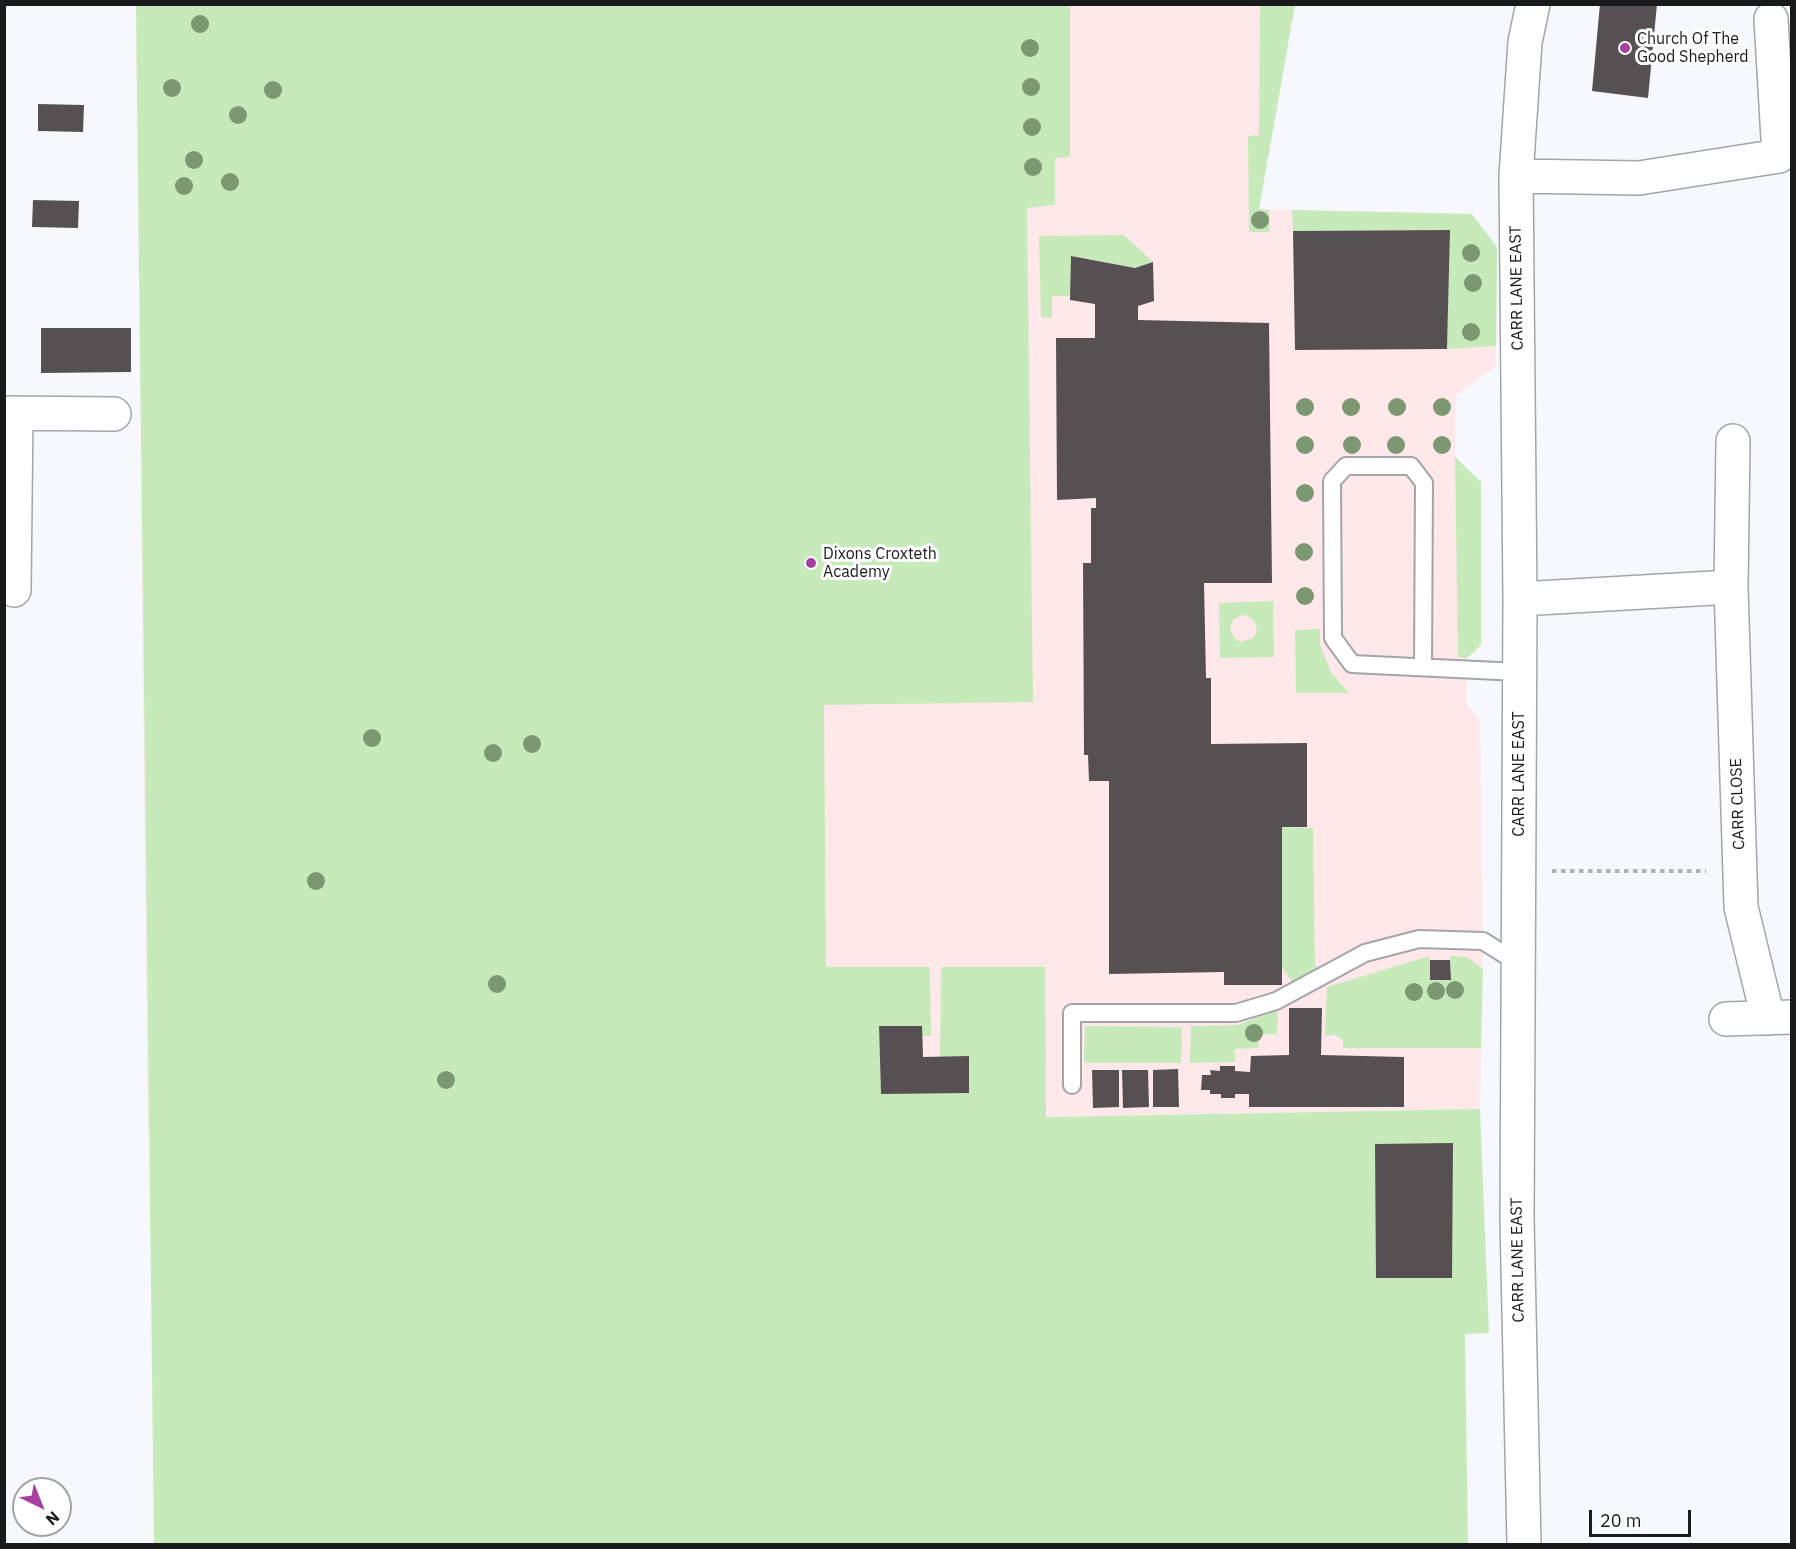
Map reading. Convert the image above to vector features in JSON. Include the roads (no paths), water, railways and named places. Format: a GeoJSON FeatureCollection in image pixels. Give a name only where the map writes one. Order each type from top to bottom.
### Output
{"type":"FeatureCollection","features":[{"type":"Feature","properties":{"kind":"street","name":"CARR LANE EAST"},"geometry":{"type":"LineString","coordinates":[[1524,1545],[1517,1219],[1520,599],[1516,176],[1525,42],[1533,4]]}},
{"type":"Feature","properties":{"kind":"street"},"geometry":{"type":"LineString","coordinates":[[1516,176],[1639,178],[1779,156],[1771,19]]}},
{"type":"Feature","properties":{"kind":"street"},"geometry":{"type":"LineString","coordinates":[[14,590],[10,413],[114,414]]}},
{"type":"Feature","properties":{"kind":"street","name":"CARR CLOSE"},"geometry":{"type":"LineString","coordinates":[[1726,1019],[1780,1017],[1741,907],[1731,587],[1733,441]]}},
{"type":"Feature","properties":{"kind":"street"},"geometry":{"type":"LineString","coordinates":[[1520,599],[1731,587]]}},
{"type":"Feature","properties":{"kind":"lane"},"geometry":{"type":"LineString","coordinates":[[1423,667],[1424,483],[1411,466],[1346,466],[1332,482],[1333,638],[1352,664],[1519,672]]}},
{"type":"Feature","properties":{"kind":"lane"},"geometry":{"type":"LineString","coordinates":[[1072,1085],[1072,1013],[1236,1013],[1276,1001],[1365,953],[1419,939],[1483,941],[1518,963]]}},
{"type":"Feature","properties":{"kind":"place","name":"Church Of The Good Shepherd"},"geometry":{"type":"Point","coordinates":[1625,48]}},
{"type":"Feature","properties":{"kind":"place","name":"Dixons Croxteth Academy"},"geometry":{"type":"Point","coordinates":[811,563]}}]}
